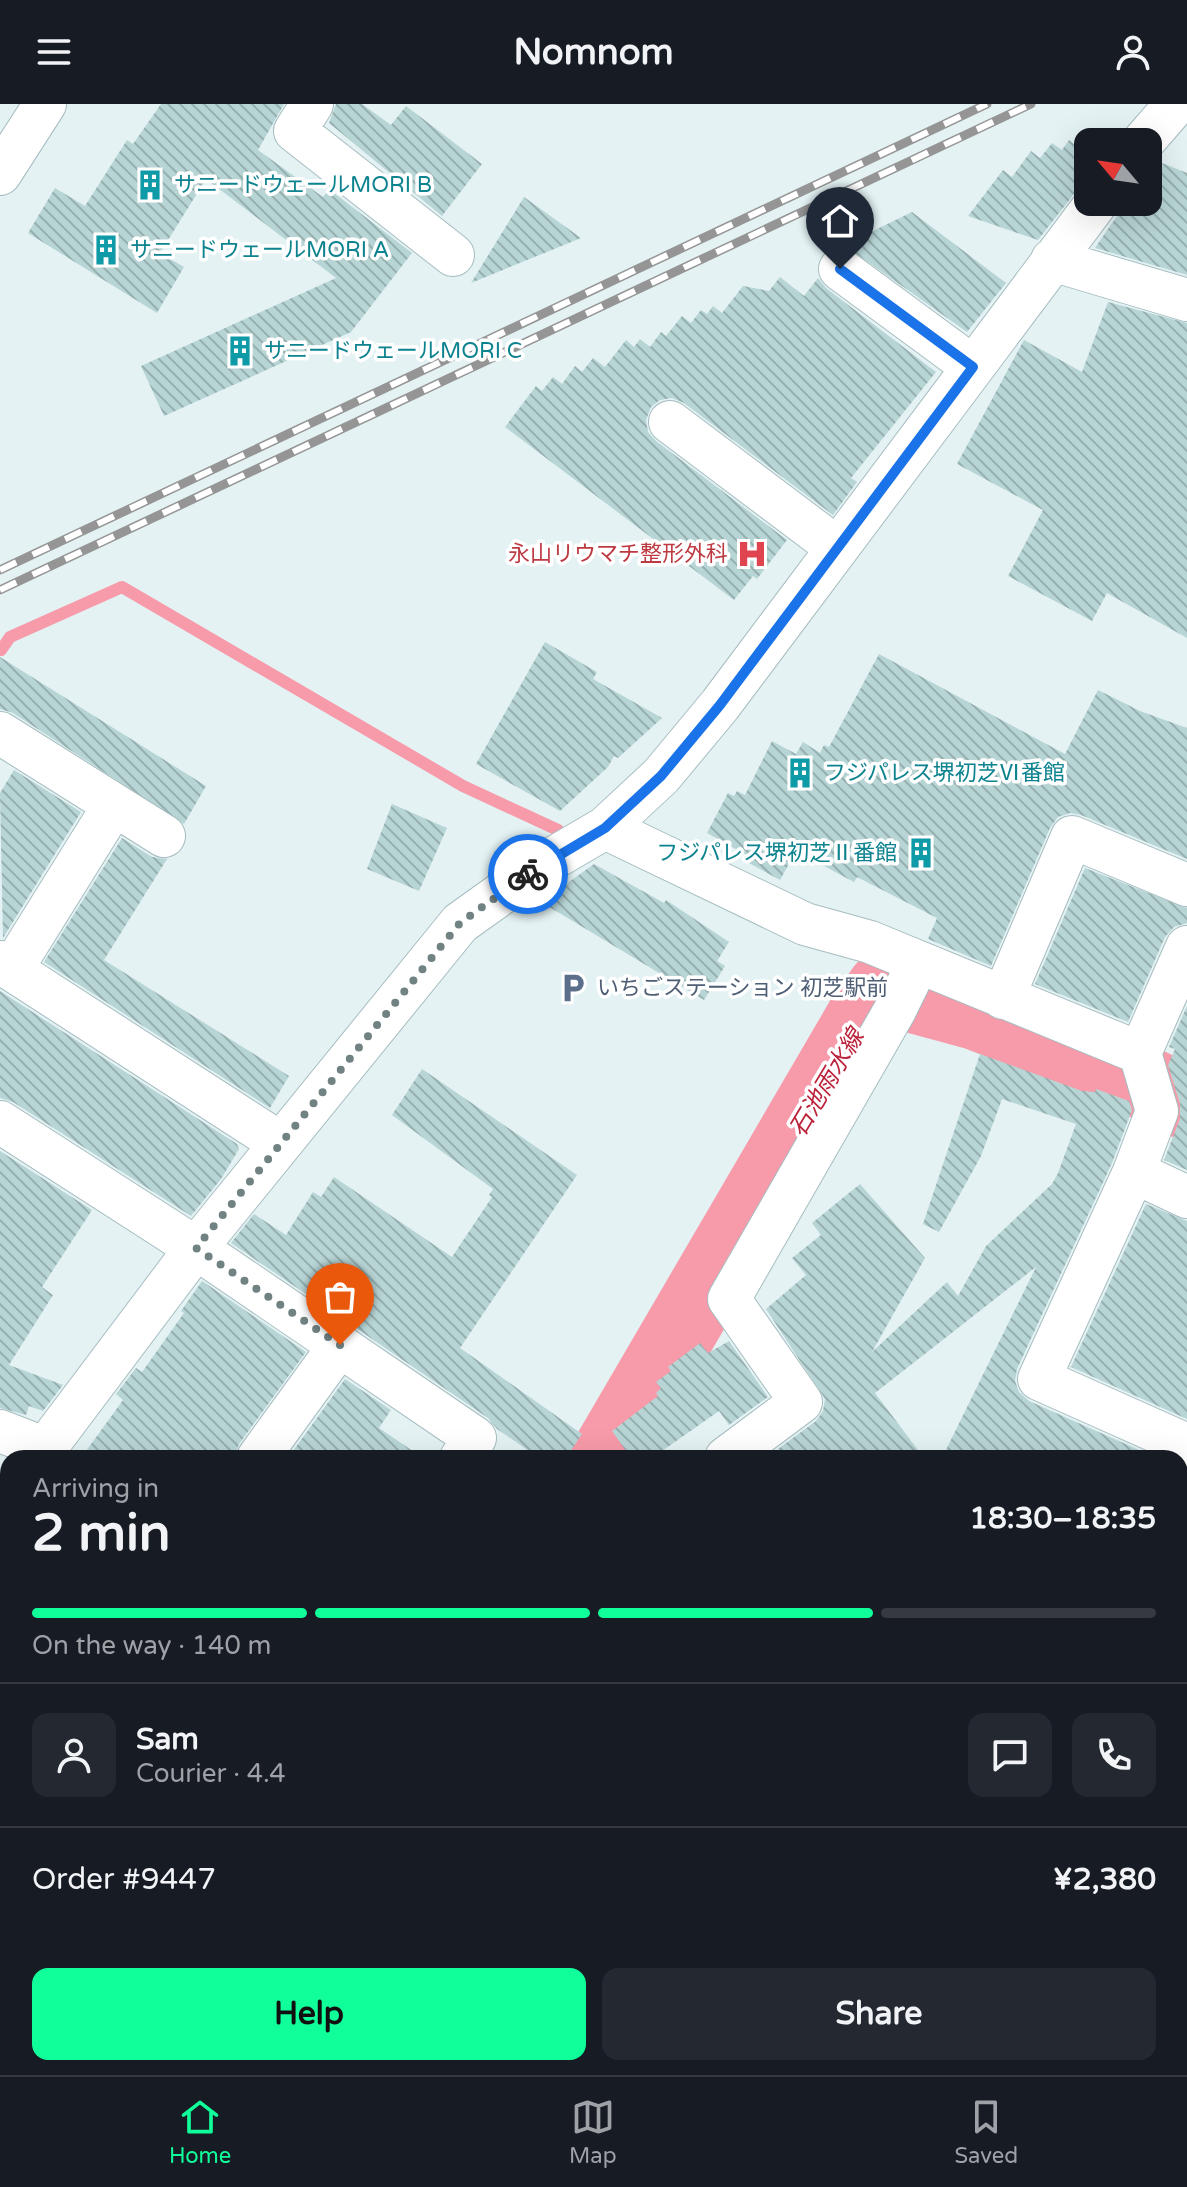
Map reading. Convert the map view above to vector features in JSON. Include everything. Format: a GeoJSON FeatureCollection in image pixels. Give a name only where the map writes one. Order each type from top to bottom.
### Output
{"type":"FeatureCollection","features":[{"type":"Feature","properties":{"kind":"street"},"geometry":{"type":"LineString","coordinates":[[0,174],[45,104]]}},
{"type":"Feature","properties":{"kind":"street"},"geometry":{"type":"LineString","coordinates":[[312,104],[295,131],[453,255]]}},
{"type":"Feature","properties":{"kind":"street"},"geometry":{"type":"LineString","coordinates":[[1155,128],[1176,104]]}},
{"type":"Feature","properties":{"kind":"street"},"geometry":{"type":"LineString","coordinates":[[43,1450],[196,1248],[460,923],[540,866],[605,828],[661,776],[720,705],[1086,216]]}},
{"type":"Feature","properties":{"kind":"street"},"geometry":{"type":"LineString","coordinates":[[1052,260],[1187,300]]}},
{"type":"Feature","properties":{"kind":"street"},"geometry":{"type":"LineString","coordinates":[[840,269],[973,367]]}},
{"type":"Feature","properties":{"kind":"street"},"geometry":{"type":"LineString","coordinates":[[670,422],[836,547]]}},
{"type":"Feature","properties":{"kind":"street"},"geometry":{"type":"LineString","coordinates":[[0,733],[164,836]]}},
{"type":"Feature","properties":{"kind":"street"},"geometry":{"type":"LineString","coordinates":[[114,805],[6,966],[280,1143]]}},
{"type":"Feature","properties":{"kind":"street"},"geometry":{"type":"LineString","coordinates":[[605,828],[805,924],[870,942],[1003,998],[1148,1081]]}},
{"type":"Feature","properties":{"kind":"street"},"geometry":{"type":"LineString","coordinates":[[1003,998],[1072,837],[1187,885]]}},
{"type":"Feature","properties":{"kind":"street"},"geometry":{"type":"LineString","coordinates":[[1187,947],[1148,1081],[1134,1172],[1039,1379],[1187,1445]]}},
{"type":"Feature","properties":{"kind":"street"},"geometry":{"type":"LineString","coordinates":[[737,1450],[801,1402],[729,1299],[895,1010],[918,963]]}},
{"type":"Feature","properties":{"kind":"street"},"geometry":{"type":"LineString","coordinates":[[0,1122],[196,1248],[475,1438],[467,1450]]}},
{"type":"Feature","properties":{"kind":"street"},"geometry":{"type":"LineString","coordinates":[[1134,1172],[1187,1197]]}},
{"type":"Feature","properties":{"kind":"street"},"geometry":{"type":"LineString","coordinates":[[264,1450],[340,1345]]}},
{"type":"Feature","properties":{"kind":"street"},"geometry":{"type":"LineString","coordinates":[[0,1431],[35,1450]]}},
{"type":"Feature","properties":{"kind":"building"},"geometry":{"type":"Polygon","coordinates":[[[161,104],[284,104],[258,150],[323,197],[329,189],[412,253],[351,332],[164,416],[141,366],[336,278],[206,179],[160,253],[184,267],[157,313],[28,233],[55,188],[85,206],[127,140],[133,144],[161,104]]]}},
{"type":"Feature","properties":{"kind":"building"},"geometry":{"type":"Polygon","coordinates":[[[336,104],[362,104],[391,125],[406,106],[482,164],[442,216],[329,123],[336,104]]]}},
{"type":"Feature","properties":{"kind":"building"},"geometry":{"type":"Polygon","coordinates":[[[1069,140],[1074,144],[1074,194],[1038,240],[968,216],[1003,170],[1012,177],[1031,151],[1040,158],[1052,143],[1062,150],[1069,140]]]}},
{"type":"Feature","properties":{"kind":"building"},"geometry":{"type":"Polygon","coordinates":[[[1162,163],[1187,173],[1187,275],[1095,248],[1117,216],[1162,216],[1162,163]]]}},
{"type":"Feature","properties":{"kind":"building"},"geometry":{"type":"Polygon","coordinates":[[[524,197],[581,238],[471,283],[524,197]]]}},
{"type":"Feature","properties":{"kind":"building"},"geometry":{"type":"Polygon","coordinates":[[[912,212],[1006,283],[967,332],[844,245],[912,212]]]}},
{"type":"Feature","properties":{"kind":"building"},"geometry":{"type":"Polygon","coordinates":[[[780,277],[804,296],[818,278],[826,288],[936,372],[851,478],[857,482],[833,515],[684,403],[672,398],[660,400],[651,407],[646,420],[648,432],[656,441],[787,540],[757,579],[753,576],[734,600],[505,427],[536,386],[542,391],[553,377],[562,384],[575,366],[582,372],[593,358],[605,367],[626,340],[634,347],[640,339],[650,347],[661,332],[666,336],[682,316],[691,323],[701,310],[707,314],[713,306],[722,313],[743,286],[769,291],[780,277]]]}},
{"type":"Feature","properties":{"kind":"building"},"geometry":{"type":"Polygon","coordinates":[[[1108,302],[1187,323],[1187,638],[1107,593],[1092,621],[1008,576],[1043,510],[957,464],[1024,340],[1082,372],[1108,302]]]}},
{"type":"Feature","properties":{"kind":"building"},"geometry":{"type":"Polygon","coordinates":[[[545,642],[597,672],[593,679],[662,718],[618,758],[614,756],[608,767],[560,811],[476,764],[545,642]]]}},
{"type":"Feature","properties":{"kind":"building"},"geometry":{"type":"Polygon","coordinates":[[[879,654],[1065,754],[1098,690],[1140,711],[1187,728],[1187,859],[1081,815],[1070,813],[1058,817],[1050,828],[991,966],[928,939],[937,918],[857,877],[854,882],[796,851],[780,880],[749,863],[752,858],[707,833],[728,793],[734,796],[737,791],[745,795],[772,741],[796,754],[803,742],[820,753],[824,745],[829,747],[879,654]]]}},
{"type":"Feature","properties":{"kind":"building"},"geometry":{"type":"Polygon","coordinates":[[[0,657],[206,786],[184,824],[13,713],[0,709],[0,657]]]}},
{"type":"Feature","properties":{"kind":"building"},"geometry":{"type":"Polygon","coordinates":[[[14,770],[81,812],[3,938],[0,793],[14,770]]]}},
{"type":"Feature","properties":{"kind":"building"},"geometry":{"type":"Polygon","coordinates":[[[392,804],[447,828],[419,891],[367,869],[392,804]]]}},
{"type":"Feature","properties":{"kind":"building"},"geometry":{"type":"Polygon","coordinates":[[[122,838],[152,857],[167,859],[104,960],[289,1076],[270,1108],[44,962],[122,838]]]}},
{"type":"Feature","properties":{"kind":"building"},"geometry":{"type":"Polygon","coordinates":[[[594,864],[664,903],[666,900],[729,942],[717,961],[725,966],[704,1000],[546,905],[562,887],[594,864]]]}},
{"type":"Feature","properties":{"kind":"building"},"geometry":{"type":"Polygon","coordinates":[[[1085,868],[1187,908],[1187,923],[1174,927],[1165,937],[1128,1022],[1035,984],[1085,868]]]}},
{"type":"Feature","properties":{"kind":"building"},"geometry":{"type":"Polygon","coordinates":[[[0,991],[237,1144],[239,1149],[221,1179],[191,1216],[13,1102],[0,1098],[0,991]]]}},
{"type":"Feature","properties":{"kind":"building"},"geometry":{"type":"Polygon","coordinates":[[[1187,1006],[1187,1170],[1164,1160],[1180,1119],[1180,1104],[1168,1065],[1175,1049],[1169,1047],[1187,1006]]]}},
{"type":"Feature","properties":{"kind":"building"},"geometry":{"type":"Polygon","coordinates":[[[980,1054],[1082,1091],[1095,1092],[1096,1089],[1129,1101],[1132,1110],[1112,1163],[1017,1369],[1015,1381],[1019,1392],[1029,1401],[1139,1450],[946,1450],[1036,1267],[875,1393],[918,1450],[779,1450],[816,1421],[823,1411],[825,1399],[766,1309],[806,1275],[792,1258],[821,1235],[812,1223],[860,1184],[925,1258],[872,1352],[947,1282],[958,1296],[986,1246],[1052,1184],[1076,1124],[1002,1099],[981,1156],[939,1232],[923,1224],[980,1054]]]}},
{"type":"Feature","properties":{"kind":"building"},"geometry":{"type":"Polygon","coordinates":[[[422,1069],[577,1175],[460,1348],[582,1434],[571,1450],[527,1450],[497,1429],[488,1418],[231,1243],[254,1214],[286,1235],[313,1192],[321,1197],[334,1177],[452,1257],[492,1197],[489,1195],[493,1189],[392,1115],[422,1069]]]}},
{"type":"Feature","properties":{"kind":"building"},"geometry":{"type":"Polygon","coordinates":[[[0,1151],[92,1210],[42,1287],[53,1295],[9,1365],[63,1385],[43,1411],[29,1406],[26,1415],[0,1408],[0,1151]]]}},
{"type":"Feature","properties":{"kind":"building"},"geometry":{"type":"Polygon","coordinates":[[[1146,1204],[1187,1221],[1187,1419],[1071,1367],[1146,1204]]]}},
{"type":"Feature","properties":{"kind":"building"},"geometry":{"type":"Polygon","coordinates":[[[202,1281],[306,1352],[237,1450],[87,1450],[123,1400],[116,1394],[136,1368],[142,1372],[184,1313],[181,1311],[202,1281]]]}},
{"type":"Feature","properties":{"kind":"building"},"geometry":{"type":"Polygon","coordinates":[[[729,1341],[768,1397],[729,1425],[719,1411],[663,1450],[625,1450],[612,1431],[658,1396],[656,1393],[661,1388],[656,1382],[671,1371],[668,1367],[700,1343],[708,1353],[729,1341]]]}},
{"type":"Feature","properties":{"kind":"building"},"geometry":{"type":"Polygon","coordinates":[[[345,1379],[391,1410],[379,1428],[411,1450],[294,1450],[345,1379]]]}},
{"type":"Feature","properties":{"kind":"waterway"},"geometry":{"type":"LineString","coordinates":[[1,650],[10,637],[122,587],[463,786],[558,830]]}},
{"type":"Feature","properties":{"kind":"waterway","name":"石池雨水線"},"geometry":{"type":"LineString","coordinates":[[611,1450],[864,1016],[884,988],[976,1013],[1094,1059],[1187,1103]]}},
{"type":"Feature","properties":{"kind":"railway"},"geometry":{"type":"LineString","coordinates":[[0,570],[987,104]]}},
{"type":"Feature","properties":{"kind":"railway"},"geometry":{"type":"LineString","coordinates":[[0,590],[1031,104]]}},
{"type":"Feature","properties":{"kind":"way so far"},"geometry":{"type":"LineString","coordinates":[[340,1345],[196,1248],[413,977],[460,923],[528,874]]}},
{"type":"Feature","properties":{"kind":"place","name":"サニードウェールMORI B"},"geometry":{"type":"Point","coordinates":[150,185]}},
{"type":"Feature","properties":{"kind":"place","name":"サニードウェールMORI A"},"geometry":{"type":"Point","coordinates":[106,250]}},
{"type":"Feature","properties":{"kind":"place","name":"サニードウェールMORI C"},"geometry":{"type":"Point","coordinates":[240,351]}},
{"type":"Feature","properties":{"kind":"place","name":"永山リウマチ整形外科"},"geometry":{"type":"Point","coordinates":[752,554]}},
{"type":"Feature","properties":{"kind":"place","name":"フジパレス堺初芝Ⅵ番館"},"geometry":{"type":"Point","coordinates":[800,773]}},
{"type":"Feature","properties":{"kind":"place","name":"フジパレス堺初芝Ⅱ番館"},"geometry":{"type":"Point","coordinates":[921,853]}},
{"type":"Feature","properties":{"kind":"place","name":"いちごステーション 初芝駅前"},"geometry":{"type":"Point","coordinates":[573,988]}},
{"type":"Feature","properties":{"kind":"route"},"geometry":{"type":"LineString","coordinates":[[528,874],[605,828],[661,776],[720,705],[973,367],[840,269]]}}]}
